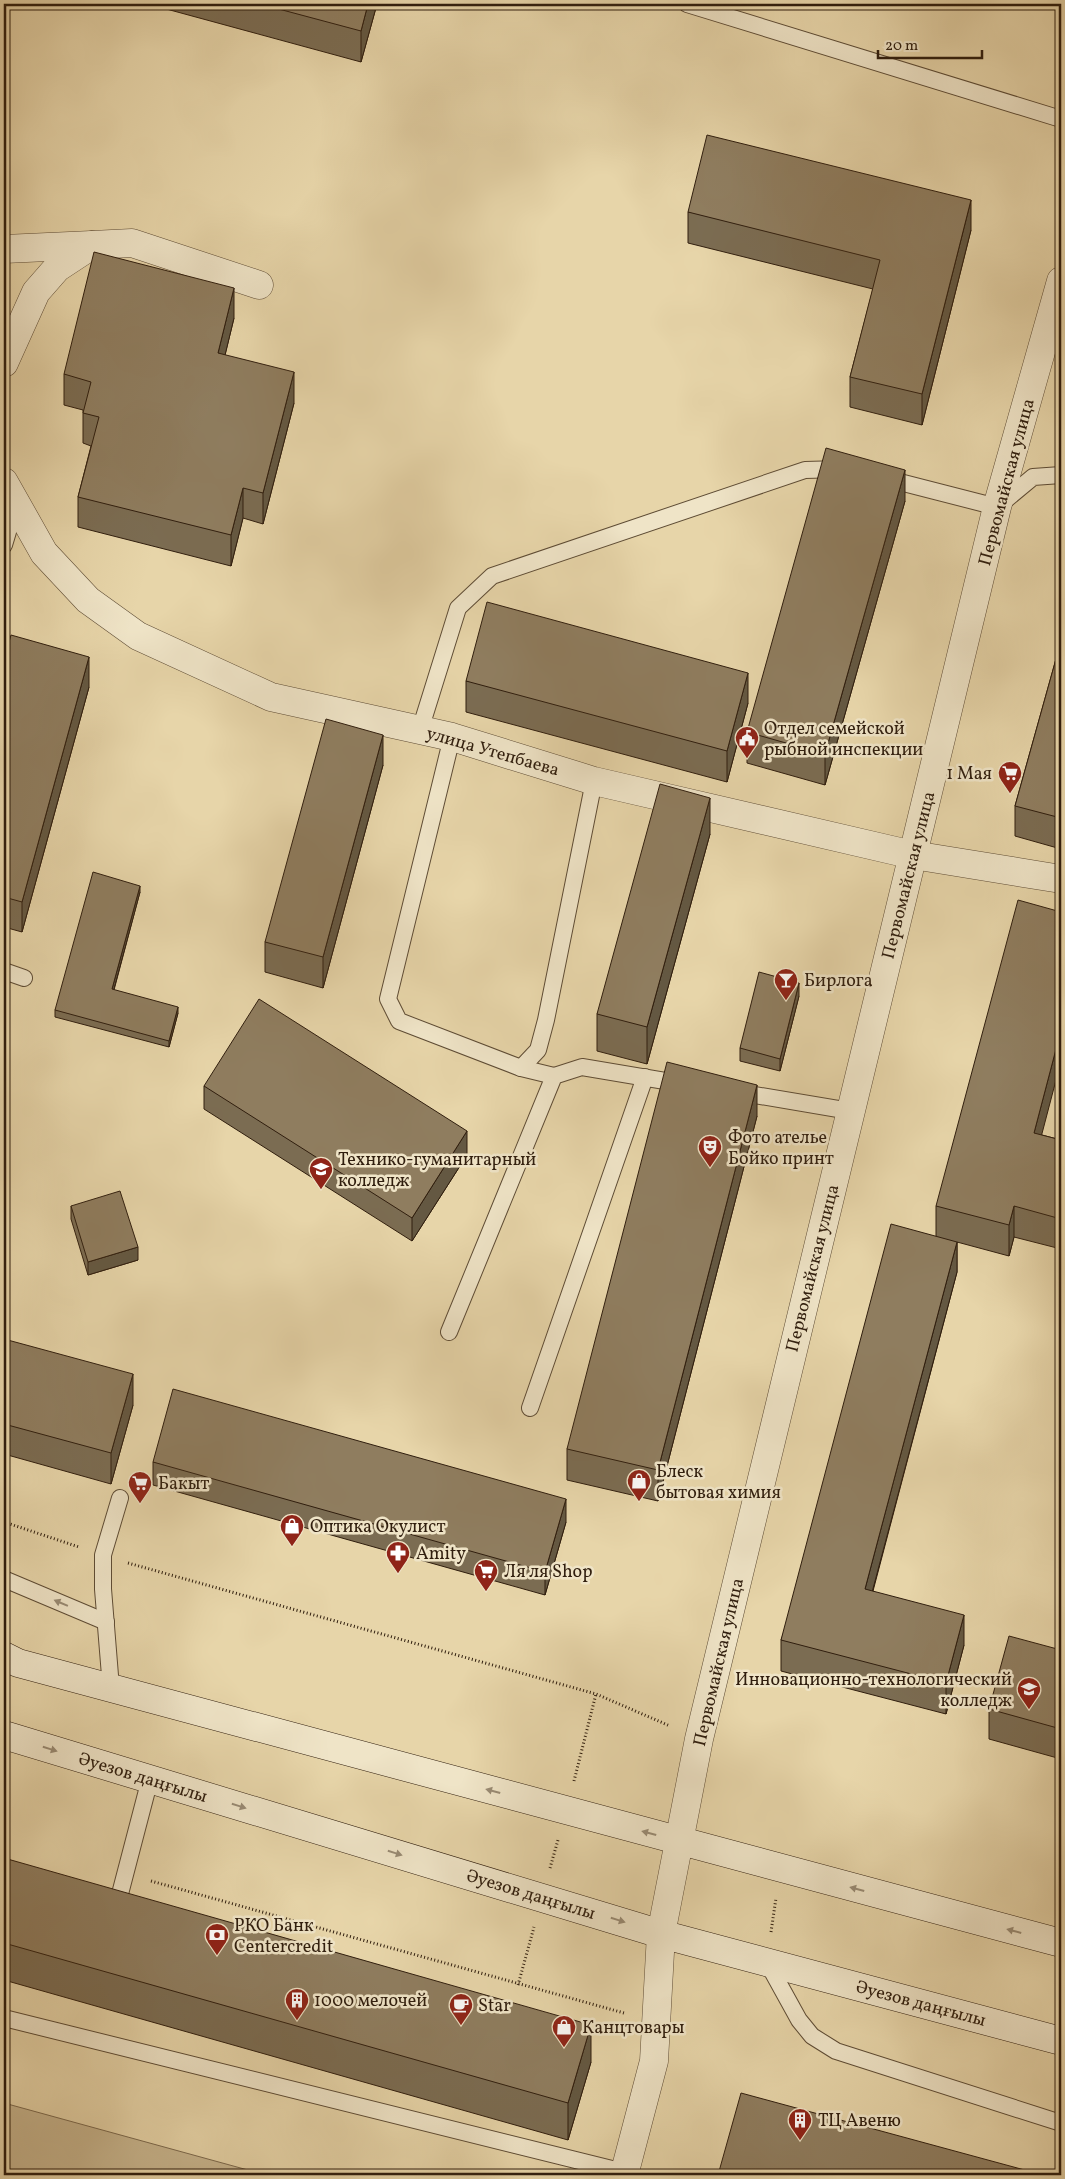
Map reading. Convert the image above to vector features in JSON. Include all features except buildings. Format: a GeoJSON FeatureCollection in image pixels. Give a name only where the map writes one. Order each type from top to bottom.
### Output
{"type":"FeatureCollection","features":[{"type":"Feature","properties":{"kind":"street"},"geometry":{"type":"LineString","coordinates":[[4,249],[132,243],[259,285]]}},
{"type":"Feature","properties":{"kind":"street"},"geometry":{"type":"LineString","coordinates":[[4,363],[36,292],[57,268],[92,245]]}},
{"type":"Feature","properties":{"kind":"street","name":"Первомайская улица"},"geometry":{"type":"LineString","coordinates":[[624,2173],[654,2061],[661,1934],[699,1739],[997,507],[1061,281]]}},
{"type":"Feature","properties":{"kind":"street","name":"улица Утепбаева"},"geometry":{"type":"LineString","coordinates":[[10,494],[50,560],[88,600],[138,636],[271,697],[452,737],[594,782],[913,856],[1061,879]]}},
{"type":"Feature","properties":{"kind":"street"},"geometry":{"type":"LineString","coordinates":[[4,1656],[18,1663],[1061,1943]]}},
{"type":"Feature","properties":{"kind":"street","name":"Әуезов даңғылы"},"geometry":{"type":"LineString","coordinates":[[4,1735],[661,1934],[1061,2042]]}},
{"type":"Feature","properties":{"kind":"lane"},"geometry":{"type":"LineString","coordinates":[[687,4],[1061,118]]}},
{"type":"Feature","properties":{"kind":"lane"},"geometry":{"type":"LineString","coordinates":[[420,730],[458,608],[492,576],[805,470],[847,469],[997,507],[1033,477],[1061,475]]}},
{"type":"Feature","properties":{"kind":"lane"},"geometry":{"type":"LineString","coordinates":[[4,545],[10,494]]}},
{"type":"Feature","properties":{"kind":"lane"},"geometry":{"type":"LineString","coordinates":[[452,737],[388,999],[399,1021],[521,1068],[554,1076],[582,1067],[704,1087]]}},
{"type":"Feature","properties":{"kind":"lane"},"geometry":{"type":"LineString","coordinates":[[521,1068],[538,1050],[546,1020],[594,782]]}},
{"type":"Feature","properties":{"kind":"lane"},"geometry":{"type":"LineString","coordinates":[[4,971],[24,978]]}},
{"type":"Feature","properties":{"kind":"lane"},"geometry":{"type":"LineString","coordinates":[[449,1332],[554,1076]]}},
{"type":"Feature","properties":{"kind":"lane"},"geometry":{"type":"LineString","coordinates":[[530,1408],[645,1078]]}},
{"type":"Feature","properties":{"kind":"lane"},"geometry":{"type":"LineString","coordinates":[[723,1090],[850,1111]]}},
{"type":"Feature","properties":{"kind":"lane"},"geometry":{"type":"LineString","coordinates":[[111,1688],[103,1555],[120,1498]]}},
{"type":"Feature","properties":{"kind":"lane"},"geometry":{"type":"LineString","coordinates":[[4,1579],[106,1622]]}},
{"type":"Feature","properties":{"kind":"lane"},"geometry":{"type":"LineString","coordinates":[[114,1915],[150,1779]]}},
{"type":"Feature","properties":{"kind":"lane"},"geometry":{"type":"LineString","coordinates":[[767,1962],[798,2020],[812,2036],[836,2051],[1061,2123]]}},
{"type":"Feature","properties":{"kind":"lane"},"geometry":{"type":"LineString","coordinates":[[4,2018],[624,2173]]}},
{"type":"Feature","properties":{"kind":"path"},"geometry":{"type":"LineString","coordinates":[[4,1522],[103,1555],[596,1694],[699,1739]]}},
{"type":"Feature","properties":{"kind":"path"},"geometry":{"type":"LineString","coordinates":[[567,1811],[596,1694]]}},
{"type":"Feature","properties":{"kind":"path"},"geometry":{"type":"LineString","coordinates":[[767,1962],[780,1868]]}},
{"type":"Feature","properties":{"kind":"path"},"geometry":{"type":"LineString","coordinates":[[125,1873],[656,2021]]}},
{"type":"Feature","properties":{"kind":"shaded area"},"geometry":{"type":"Polygon","coordinates":[[[4,2103],[266,2175],[4,2175],[4,2103]]]}},
{"type":"Feature","properties":{"kind":"place","name":"Отдел семейской рыбной инспекции"},"geometry":{"type":"Point","coordinates":[747,759]}},
{"type":"Feature","properties":{"kind":"place","name":"1 Мая"},"geometry":{"type":"Point","coordinates":[1010,794]}},
{"type":"Feature","properties":{"kind":"place","name":"Бирлога"},"geometry":{"type":"Point","coordinates":[786,1001]}},
{"type":"Feature","properties":{"kind":"place","name":"Фото ателье Бойко принт"},"geometry":{"type":"Point","coordinates":[710,1168]}},
{"type":"Feature","properties":{"kind":"place","name":"Технико-гуманитарный колледж"},"geometry":{"type":"Point","coordinates":[321,1190]}},
{"type":"Feature","properties":{"kind":"place","name":"Блеск бытовая химия"},"geometry":{"type":"Point","coordinates":[639,1502]}},
{"type":"Feature","properties":{"kind":"place","name":"Бакыт"},"geometry":{"type":"Point","coordinates":[140,1504]}},
{"type":"Feature","properties":{"kind":"place","name":"Оптика Окулист"},"geometry":{"type":"Point","coordinates":[292,1547]}},
{"type":"Feature","properties":{"kind":"place","name":"Amity"},"geometry":{"type":"Point","coordinates":[398,1574]}},
{"type":"Feature","properties":{"kind":"place","name":"Ля ля Shop"},"geometry":{"type":"Point","coordinates":[486,1592]}},
{"type":"Feature","properties":{"kind":"place","name":"Инновационно-технологический колледж"},"geometry":{"type":"Point","coordinates":[1029,1710]}},
{"type":"Feature","properties":{"kind":"place","name":"РКО Банк Centercredit"},"geometry":{"type":"Point","coordinates":[217,1956]}},
{"type":"Feature","properties":{"kind":"place","name":"1000 мелочей"},"geometry":{"type":"Point","coordinates":[297,2021]}},
{"type":"Feature","properties":{"kind":"place","name":"Star"},"geometry":{"type":"Point","coordinates":[461,2026]}},
{"type":"Feature","properties":{"kind":"place","name":"Канцтовары"},"geometry":{"type":"Point","coordinates":[564,2048]}},
{"type":"Feature","properties":{"kind":"place","name":"ТЦ Авеню"},"geometry":{"type":"Point","coordinates":[800,2141]}}]}
